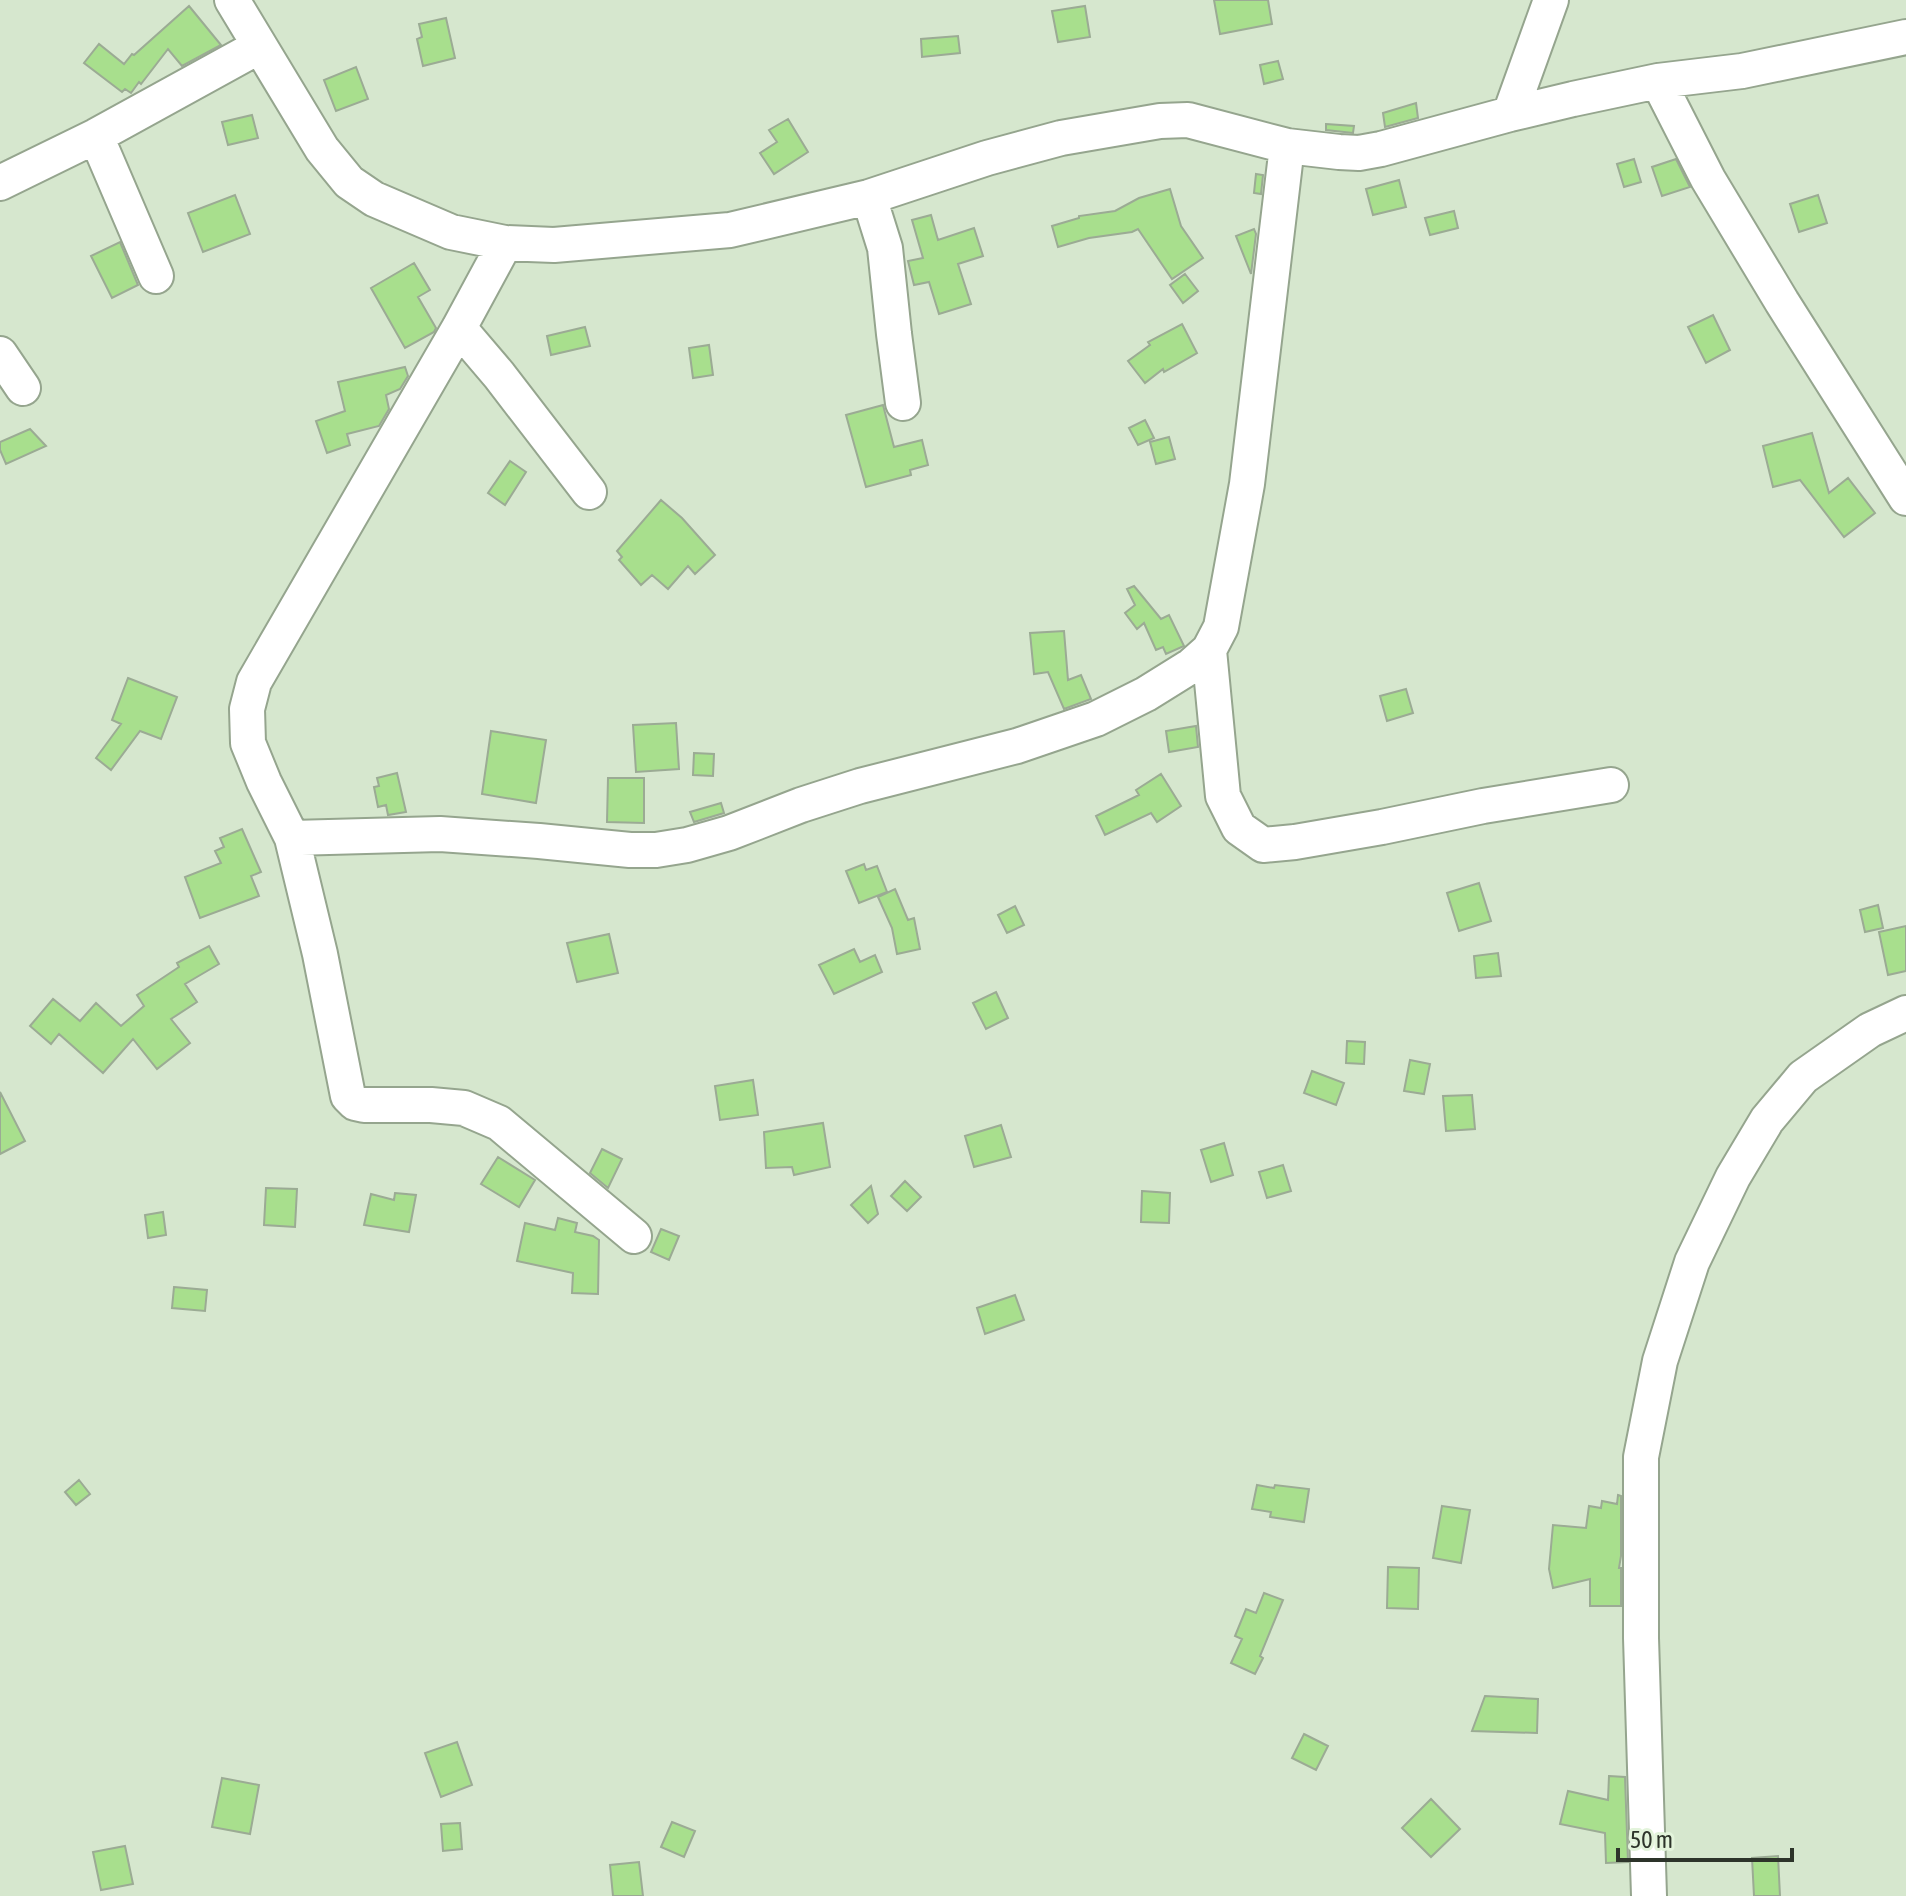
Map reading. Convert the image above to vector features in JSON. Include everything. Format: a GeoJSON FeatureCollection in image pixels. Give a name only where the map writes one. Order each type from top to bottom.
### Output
{"type":"FeatureCollection","features":[{"type":"Feature","properties":{"kind":"street"},"geometry":{"type":"LineString","coordinates":[[232,0],[322,149],[349,182],[374,199],[451,232],[505,243],[568,244],[730,230],[869,197],[987,158],[1061,138],[1160,121],[1188,120],[1287,146],[1359,153],[1510,114],[1658,81],[1742,71],[1906,37]]}},
{"type":"Feature","properties":{"kind":"street"},"geometry":{"type":"LineString","coordinates":[[1510,114],[1551,0]]}},
{"type":"Feature","properties":{"kind":"street"},"geometry":{"type":"LineString","coordinates":[[0,183],[96,136],[258,47]]}},
{"type":"Feature","properties":{"kind":"street"},"geometry":{"type":"LineString","coordinates":[[1658,81],[1708,179],[1906,498]]}},
{"type":"Feature","properties":{"kind":"street"},"geometry":{"type":"LineString","coordinates":[[96,136],[156,276]]}},
{"type":"Feature","properties":{"kind":"street"},"geometry":{"type":"LineString","coordinates":[[292,838],[440,834],[630,850],[687,845],[860,786],[1017,746],[1096,719],[1191,666],[1209,650],[1221,627],[1247,484],[1287,146]]}},
{"type":"Feature","properties":{"kind":"street"},"geometry":{"type":"LineString","coordinates":[[869,197],[885,248],[903,403]]}},
{"type":"Feature","properties":{"kind":"street"},"geometry":{"type":"LineString","coordinates":[[505,243],[254,682],[247,709],[248,743],[292,838],[320,954],[348,1096],[355,1103],[364,1105],[464,1108],[499,1123],[634,1236]]}},
{"type":"Feature","properties":{"kind":"street"},"geometry":{"type":"LineString","coordinates":[[459,328],[589,492]]}},
{"type":"Feature","properties":{"kind":"street"},"geometry":{"type":"LineString","coordinates":[[0,354],[23,388]]}},
{"type":"Feature","properties":{"kind":"street"},"geometry":{"type":"LineString","coordinates":[[1209,650],[1223,796],[1239,828],[1263,845],[1295,842],[1611,785]]}},
{"type":"Feature","properties":{"kind":"street"},"geometry":{"type":"LineString","coordinates":[[1649,1896],[1641,1638],[1641,1457],[1660,1361],[1692,1262],[1733,1177],[1767,1120],[1803,1077],[1870,1030],[1906,1013]]}},
{"type":"Feature","properties":{"kind":"building"},"geometry":{"type":"Polygon","coordinates":[[[1214,0],[1268,0],[1272,24],[1220,34],[1214,0]]]}},
{"type":"Feature","properties":{"kind":"building"},"geometry":{"type":"Polygon","coordinates":[[[189,6],[221,45],[182,66],[168,49],[131,93],[125,89],[122,92],[84,63],[99,44],[124,64],[189,6]]]}},
{"type":"Feature","properties":{"kind":"building"},"geometry":{"type":"Polygon","coordinates":[[[1085,6],[1090,37],[1058,42],[1052,11],[1085,6]]]}},
{"type":"Feature","properties":{"kind":"building"},"geometry":{"type":"Polygon","coordinates":[[[446,18],[455,58],[423,66],[417,39],[422,37],[419,24],[446,18]]]}},
{"type":"Feature","properties":{"kind":"building"},"geometry":{"type":"Polygon","coordinates":[[[958,36],[960,53],[922,57],[921,39],[958,36]]]}},
{"type":"Feature","properties":{"kind":"building"},"geometry":{"type":"Polygon","coordinates":[[[1278,61],[1283,79],[1264,84],[1260,65],[1278,61]]]}},
{"type":"Feature","properties":{"kind":"building"},"geometry":{"type":"Polygon","coordinates":[[[356,67],[368,99],[336,111],[324,80],[356,67]]]}},
{"type":"Feature","properties":{"kind":"building"},"geometry":{"type":"Polygon","coordinates":[[[1416,103],[1418,118],[1385,127],[1383,113],[1416,103]]]}},
{"type":"Feature","properties":{"kind":"building"},"geometry":{"type":"Polygon","coordinates":[[[252,115],[258,138],[228,145],[222,122],[252,115]]]}},
{"type":"Feature","properties":{"kind":"building"},"geometry":{"type":"Polygon","coordinates":[[[788,119],[808,152],[774,174],[760,153],[777,142],[769,130],[788,119]]]}},
{"type":"Feature","properties":{"kind":"building"},"geometry":{"type":"Polygon","coordinates":[[[1326,124],[1354,126],[1353,133],[1326,130],[1326,124]]]}},
{"type":"Feature","properties":{"kind":"building"},"geometry":{"type":"Polygon","coordinates":[[[1634,159],[1641,182],[1624,187],[1617,164],[1634,159]]]}},
{"type":"Feature","properties":{"kind":"building"},"geometry":{"type":"Polygon","coordinates":[[[1676,159],[1690,187],[1662,196],[1652,167],[1676,159]]]}},
{"type":"Feature","properties":{"kind":"building"},"geometry":{"type":"Polygon","coordinates":[[[1256,174],[1263,175],[1261,194],[1254,193],[1256,174]]]}},
{"type":"Feature","properties":{"kind":"building"},"geometry":{"type":"Polygon","coordinates":[[[1399,180],[1406,207],[1373,215],[1366,189],[1399,180]]]}},
{"type":"Feature","properties":{"kind":"building"},"geometry":{"type":"Polygon","coordinates":[[[1170,189],[1181,226],[1203,258],[1172,279],[1138,229],[1058,247],[1052,226],[1079,216],[1115,211],[1139,198],[1170,189]]]}},
{"type":"Feature","properties":{"kind":"building"},"geometry":{"type":"Polygon","coordinates":[[[235,195],[250,234],[203,252],[188,213],[235,195]]]}},
{"type":"Feature","properties":{"kind":"building"},"geometry":{"type":"Polygon","coordinates":[[[1818,195],[1827,223],[1799,232],[1790,204],[1818,195]]]}},
{"type":"Feature","properties":{"kind":"building"},"geometry":{"type":"Polygon","coordinates":[[[1454,211],[1458,228],[1430,235],[1425,218],[1454,211]]]}},
{"type":"Feature","properties":{"kind":"building"},"geometry":{"type":"Polygon","coordinates":[[[931,215],[938,240],[974,228],[983,256],[958,264],[971,304],[939,314],[929,282],[914,285],[908,261],[923,258],[912,220],[931,215]]]}},
{"type":"Feature","properties":{"kind":"building"},"geometry":{"type":"Polygon","coordinates":[[[1254,229],[1256,234],[1251,274],[1236,236],[1254,229]]]}},
{"type":"Feature","properties":{"kind":"building"},"geometry":{"type":"Polygon","coordinates":[[[120,242],[138,285],[112,298],[91,256],[120,242]]]}},
{"type":"Feature","properties":{"kind":"building"},"geometry":{"type":"Polygon","coordinates":[[[414,263],[430,290],[418,297],[436,328],[405,348],[371,288],[414,263]]]}},
{"type":"Feature","properties":{"kind":"building"},"geometry":{"type":"Polygon","coordinates":[[[1185,274],[1198,291],[1183,303],[1170,285],[1185,274]]]}},
{"type":"Feature","properties":{"kind":"building"},"geometry":{"type":"Polygon","coordinates":[[[1713,315],[1730,350],[1706,363],[1688,327],[1713,315]]]}},
{"type":"Feature","properties":{"kind":"building"},"geometry":{"type":"Polygon","coordinates":[[[1182,324],[1197,353],[1164,372],[1163,369],[1145,383],[1128,361],[1150,345],[1148,342],[1182,324]]]}},
{"type":"Feature","properties":{"kind":"building"},"geometry":{"type":"Polygon","coordinates":[[[585,327],[590,346],[551,355],[547,336],[585,327]]]}},
{"type":"Feature","properties":{"kind":"building"},"geometry":{"type":"Polygon","coordinates":[[[709,345],[713,375],[693,378],[689,348],[709,345]]]}},
{"type":"Feature","properties":{"kind":"building"},"geometry":{"type":"Polygon","coordinates":[[[405,367],[408,376],[400,389],[386,395],[389,409],[379,426],[347,434],[350,445],[327,453],[316,421],[345,411],[338,382],[405,367]]]}},
{"type":"Feature","properties":{"kind":"building"},"geometry":{"type":"Polygon","coordinates":[[[883,405],[894,447],[922,440],[928,465],[910,470],[911,475],[866,487],[846,415],[883,405]]]}},
{"type":"Feature","properties":{"kind":"building"},"geometry":{"type":"Polygon","coordinates":[[[1145,420],[1154,438],[1138,445],[1129,428],[1145,420]]]}},
{"type":"Feature","properties":{"kind":"building"},"geometry":{"type":"Polygon","coordinates":[[[30,429],[46,446],[6,464],[0,442],[30,429]]]}},
{"type":"Feature","properties":{"kind":"building"},"geometry":{"type":"Polygon","coordinates":[[[1812,433],[1829,493],[1848,478],[1875,513],[1844,537],[1800,480],[1773,487],[1763,446],[1812,433]]]}},
{"type":"Feature","properties":{"kind":"building"},"geometry":{"type":"Polygon","coordinates":[[[1169,437],[1175,459],[1156,464],[1150,442],[1169,437]]]}},
{"type":"Feature","properties":{"kind":"building"},"geometry":{"type":"Polygon","coordinates":[[[510,461],[526,472],[505,505],[488,493],[510,461]]]}},
{"type":"Feature","properties":{"kind":"building"},"geometry":{"type":"Polygon","coordinates":[[[661,500],[715,555],[695,574],[688,566],[668,589],[652,575],[641,585],[619,560],[622,557],[617,551],[661,500]]]}},
{"type":"Feature","properties":{"kind":"building"},"geometry":{"type":"Polygon","coordinates":[[[1134,586],[1161,619],[1169,615],[1184,646],[1166,654],[1163,647],[1156,650],[1144,623],[1137,629],[1125,613],[1135,605],[1127,589],[1134,586]]]}},
{"type":"Feature","properties":{"kind":"building"},"geometry":{"type":"Polygon","coordinates":[[[1064,631],[1068,680],[1081,675],[1091,699],[1064,709],[1048,672],[1034,674],[1030,633],[1064,631]]]}},
{"type":"Feature","properties":{"kind":"building"},"geometry":{"type":"Polygon","coordinates":[[[128,678],[177,697],[161,739],[140,731],[111,770],[96,758],[121,724],[112,720],[128,678]]]}},
{"type":"Feature","properties":{"kind":"building"},"geometry":{"type":"Polygon","coordinates":[[[1406,689],[1413,713],[1387,721],[1380,696],[1406,689]]]}},
{"type":"Feature","properties":{"kind":"building"},"geometry":{"type":"Polygon","coordinates":[[[676,723],[679,769],[636,772],[633,725],[676,723]]]}},
{"type":"Feature","properties":{"kind":"building"},"geometry":{"type":"Polygon","coordinates":[[[1196,726],[1198,747],[1169,752],[1166,731],[1196,726]]]}},
{"type":"Feature","properties":{"kind":"building"},"geometry":{"type":"Polygon","coordinates":[[[491,731],[546,740],[536,803],[482,794],[491,731]]]}},
{"type":"Feature","properties":{"kind":"building"},"geometry":{"type":"Polygon","coordinates":[[[694,753],[714,754],[713,776],[693,775],[694,753]]]}},
{"type":"Feature","properties":{"kind":"building"},"geometry":{"type":"Polygon","coordinates":[[[397,773],[406,812],[388,815],[386,805],[378,807],[374,787],[379,786],[377,778],[397,773]]]}},
{"type":"Feature","properties":{"kind":"building"},"geometry":{"type":"Polygon","coordinates":[[[1161,774],[1181,806],[1157,822],[1151,813],[1105,835],[1096,816],[1139,795],[1136,790],[1161,774]]]}},
{"type":"Feature","properties":{"kind":"building"},"geometry":{"type":"Polygon","coordinates":[[[608,778],[644,778],[644,823],[607,822],[608,778]]]}},
{"type":"Feature","properties":{"kind":"building"},"geometry":{"type":"Polygon","coordinates":[[[721,803],[724,813],[694,822],[690,812],[721,803]]]}},
{"type":"Feature","properties":{"kind":"building"},"geometry":{"type":"Polygon","coordinates":[[[242,829],[261,872],[251,876],[259,896],[200,918],[185,877],[221,863],[215,851],[224,847],[220,838],[242,829]]]}},
{"type":"Feature","properties":{"kind":"building"},"geometry":{"type":"Polygon","coordinates":[[[864,864],[866,870],[877,866],[887,892],[859,903],[846,871],[864,864]]]}},
{"type":"Feature","properties":{"kind":"building"},"geometry":{"type":"Polygon","coordinates":[[[1479,883],[1491,921],[1459,931],[1447,893],[1479,883]]]}},
{"type":"Feature","properties":{"kind":"building"},"geometry":{"type":"Polygon","coordinates":[[[895,889],[908,920],[914,918],[920,949],[897,954],[892,928],[878,897],[895,889]]]}},
{"type":"Feature","properties":{"kind":"building"},"geometry":{"type":"Polygon","coordinates":[[[1878,905],[1883,928],[1865,932],[1860,910],[1878,905]]]}},
{"type":"Feature","properties":{"kind":"building"},"geometry":{"type":"Polygon","coordinates":[[[1015,906],[1024,925],[1007,933],[998,915],[1015,906]]]}},
{"type":"Feature","properties":{"kind":"building"},"geometry":{"type":"Polygon","coordinates":[[[1906,926],[1906,971],[1888,975],[1879,932],[1906,926]]]}},
{"type":"Feature","properties":{"kind":"building"},"geometry":{"type":"Polygon","coordinates":[[[609,934],[618,973],[577,982],[567,943],[609,934]]]}},
{"type":"Feature","properties":{"kind":"building"},"geometry":{"type":"Polygon","coordinates":[[[209,946],[219,964],[185,984],[197,1002],[171,1019],[190,1043],[157,1069],[133,1039],[103,1073],[59,1034],[51,1044],[30,1026],[53,999],[80,1021],[96,1003],[121,1026],[144,1006],[137,995],[179,967],[177,963],[209,946]]]}},
{"type":"Feature","properties":{"kind":"building"},"geometry":{"type":"Polygon","coordinates":[[[854,949],[860,962],[875,955],[882,972],[834,994],[819,965],[854,949]]]}},
{"type":"Feature","properties":{"kind":"building"},"geometry":{"type":"Polygon","coordinates":[[[1498,953],[1501,976],[1476,978],[1474,956],[1498,953]]]}},
{"type":"Feature","properties":{"kind":"building"},"geometry":{"type":"Polygon","coordinates":[[[996,992],[1008,1018],[986,1029],[973,1003],[996,992]]]}},
{"type":"Feature","properties":{"kind":"building"},"geometry":{"type":"Polygon","coordinates":[[[1347,1041],[1365,1042],[1364,1064],[1346,1063],[1347,1041]]]}},
{"type":"Feature","properties":{"kind":"building"},"geometry":{"type":"Polygon","coordinates":[[[1410,1060],[1430,1064],[1424,1094],[1404,1091],[1410,1060]]]}},
{"type":"Feature","properties":{"kind":"building"},"geometry":{"type":"Polygon","coordinates":[[[1312,1071],[1344,1083],[1336,1105],[1304,1093],[1312,1071]]]}},
{"type":"Feature","properties":{"kind":"building"},"geometry":{"type":"Polygon","coordinates":[[[753,1080],[758,1115],[720,1120],[715,1086],[753,1080]]]}},
{"type":"Feature","properties":{"kind":"building"},"geometry":{"type":"Polygon","coordinates":[[[0,1092],[25,1141],[0,1154],[0,1092]]]}},
{"type":"Feature","properties":{"kind":"building"},"geometry":{"type":"Polygon","coordinates":[[[1472,1095],[1475,1129],[1446,1131],[1443,1096],[1472,1095]]]}},
{"type":"Feature","properties":{"kind":"building"},"geometry":{"type":"Polygon","coordinates":[[[823,1123],[830,1167],[794,1175],[792,1167],[766,1168],[764,1132],[823,1123]]]}},
{"type":"Feature","properties":{"kind":"building"},"geometry":{"type":"Polygon","coordinates":[[[1001,1125],[1011,1157],[974,1167],[965,1136],[1001,1125]]]}},
{"type":"Feature","properties":{"kind":"building"},"geometry":{"type":"Polygon","coordinates":[[[1224,1143],[1233,1175],[1211,1182],[1201,1150],[1224,1143]]]}},
{"type":"Feature","properties":{"kind":"building"},"geometry":{"type":"Polygon","coordinates":[[[602,1149],[622,1159],[608,1188],[590,1173],[602,1149]]]}},
{"type":"Feature","properties":{"kind":"building"},"geometry":{"type":"Polygon","coordinates":[[[498,1157],[535,1180],[519,1207],[481,1184],[498,1157]]]}},
{"type":"Feature","properties":{"kind":"building"},"geometry":{"type":"Polygon","coordinates":[[[1283,1165],[1291,1191],[1267,1198],[1259,1172],[1283,1165]]]}},
{"type":"Feature","properties":{"kind":"building"},"geometry":{"type":"Polygon","coordinates":[[[905,1181],[921,1197],[907,1211],[891,1196],[905,1181]]]}},
{"type":"Feature","properties":{"kind":"building"},"geometry":{"type":"Polygon","coordinates":[[[871,1186],[878,1214],[868,1223],[851,1205],[871,1186]]]}},
{"type":"Feature","properties":{"kind":"building"},"geometry":{"type":"Polygon","coordinates":[[[266,1188],[297,1189],[295,1227],[264,1225],[266,1188]]]}},
{"type":"Feature","properties":{"kind":"building"},"geometry":{"type":"Polygon","coordinates":[[[1142,1191],[1170,1193],[1169,1223],[1141,1222],[1142,1191]]]}},
{"type":"Feature","properties":{"kind":"building"},"geometry":{"type":"Polygon","coordinates":[[[395,1193],[416,1195],[409,1232],[364,1225],[371,1194],[394,1200],[395,1193]]]}},
{"type":"Feature","properties":{"kind":"building"},"geometry":{"type":"Polygon","coordinates":[[[163,1212],[166,1235],[148,1238],[145,1215],[163,1212]]]}},
{"type":"Feature","properties":{"kind":"building"},"geometry":{"type":"Polygon","coordinates":[[[558,1218],[577,1223],[575,1232],[599,1240],[598,1294],[572,1293],[573,1273],[517,1261],[525,1223],[555,1230],[558,1218]]]}},
{"type":"Feature","properties":{"kind":"building"},"geometry":{"type":"Polygon","coordinates":[[[661,1229],[679,1236],[669,1260],[651,1252],[661,1229]]]}},
{"type":"Feature","properties":{"kind":"building"},"geometry":{"type":"Polygon","coordinates":[[[174,1287],[207,1290],[205,1311],[172,1308],[174,1287]]]}},
{"type":"Feature","properties":{"kind":"building"},"geometry":{"type":"Polygon","coordinates":[[[1015,1295],[1024,1320],[985,1334],[977,1308],[1015,1295]]]}},
{"type":"Feature","properties":{"kind":"building"},"geometry":{"type":"Polygon","coordinates":[[[79,1480],[90,1494],[76,1505],[65,1492],[79,1480]]]}},
{"type":"Feature","properties":{"kind":"building"},"geometry":{"type":"Polygon","coordinates":[[[1257,1485],[1309,1489],[1304,1522],[1270,1517],[1271,1512],[1252,1509],[1257,1485]]]}},
{"type":"Feature","properties":{"kind":"building"},"geometry":{"type":"Polygon","coordinates":[[[1618,1495],[1621,1496],[1621,1606],[1590,1606],[1590,1579],[1553,1588],[1549,1569],[1553,1525],[1586,1528],[1589,1506],[1601,1508],[1602,1501],[1617,1504],[1618,1495]]]}},
{"type":"Feature","properties":{"kind":"building"},"geometry":{"type":"Polygon","coordinates":[[[1442,1506],[1470,1510],[1461,1563],[1433,1558],[1442,1506]]]}},
{"type":"Feature","properties":{"kind":"building"},"geometry":{"type":"Polygon","coordinates":[[[1388,1567],[1419,1568],[1418,1609],[1387,1608],[1388,1567]]]}},
{"type":"Feature","properties":{"kind":"building"},"geometry":{"type":"Polygon","coordinates":[[[1264,1593],[1283,1600],[1255,1674],[1231,1663],[1242,1639],[1235,1636],[1246,1609],[1256,1613],[1264,1593]]]}},
{"type":"Feature","properties":{"kind":"building"},"geometry":{"type":"Polygon","coordinates":[[[1485,1696],[1538,1699],[1537,1733],[1472,1731],[1485,1696]]]}},
{"type":"Feature","properties":{"kind":"building"},"geometry":{"type":"Polygon","coordinates":[[[1304,1734],[1328,1746],[1316,1770],[1292,1758],[1304,1734]]]}},
{"type":"Feature","properties":{"kind":"building"},"geometry":{"type":"Polygon","coordinates":[[[457,1742],[472,1785],[441,1797],[425,1753],[457,1742]]]}},
{"type":"Feature","properties":{"kind":"building"},"geometry":{"type":"Polygon","coordinates":[[[1609,1776],[1625,1777],[1628,1862],[1606,1863],[1605,1833],[1560,1824],[1568,1791],[1608,1800],[1609,1776]]]}},
{"type":"Feature","properties":{"kind":"building"},"geometry":{"type":"Polygon","coordinates":[[[222,1778],[259,1785],[250,1834],[212,1827],[222,1778]]]}},
{"type":"Feature","properties":{"kind":"building"},"geometry":{"type":"Polygon","coordinates":[[[1431,1799],[1460,1829],[1431,1857],[1402,1828],[1431,1799]]]}},
{"type":"Feature","properties":{"kind":"building"},"geometry":{"type":"Polygon","coordinates":[[[672,1822],[695,1831],[684,1857],[661,1847],[672,1822]]]}},
{"type":"Feature","properties":{"kind":"building"},"geometry":{"type":"Polygon","coordinates":[[[460,1823],[462,1849],[443,1851],[441,1824],[460,1823]]]}},
{"type":"Feature","properties":{"kind":"building"},"geometry":{"type":"Polygon","coordinates":[[[125,1846],[133,1884],[101,1890],[93,1852],[125,1846]]]}},
{"type":"Feature","properties":{"kind":"building"},"geometry":{"type":"Polygon","coordinates":[[[1778,1856],[1780,1896],[1754,1896],[1752,1858],[1778,1856]]]}},
{"type":"Feature","properties":{"kind":"building"},"geometry":{"type":"Polygon","coordinates":[[[639,1862],[643,1896],[613,1896],[610,1865],[639,1862]]]}}]}
